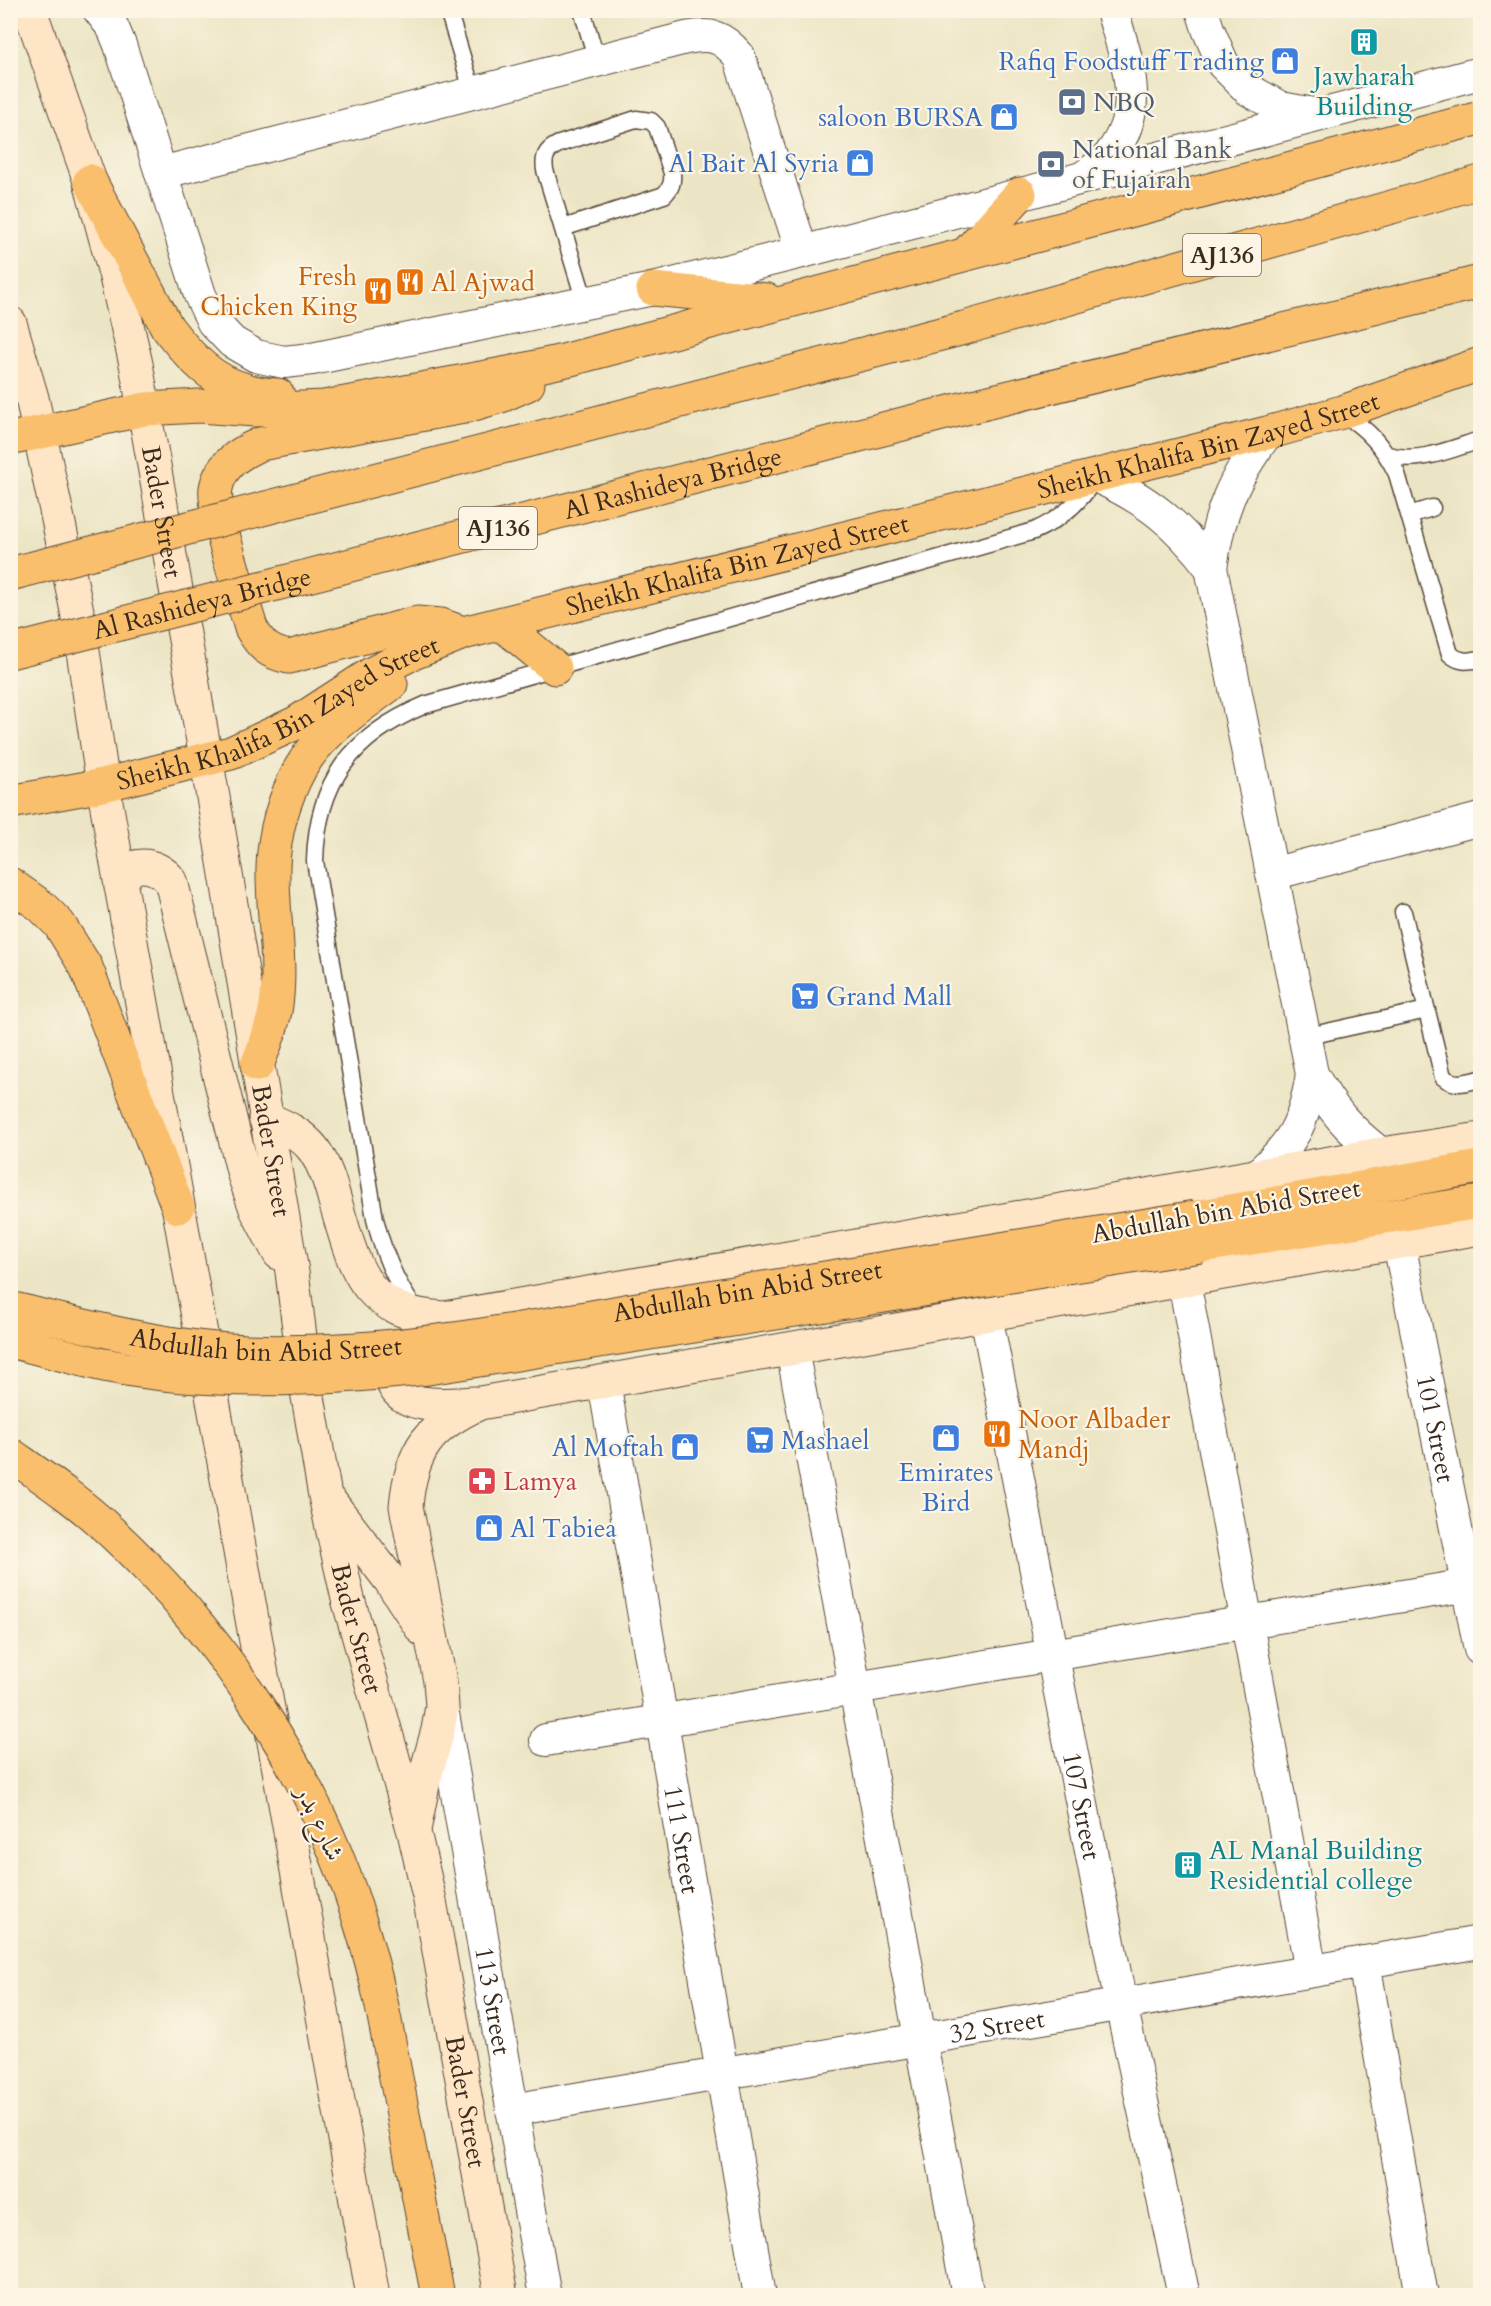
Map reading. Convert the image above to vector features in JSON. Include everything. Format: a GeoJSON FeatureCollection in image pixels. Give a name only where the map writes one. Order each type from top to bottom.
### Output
{"type":"FeatureCollection","features":[{"type":"Feature","properties":{"kind":"main road","name":"Bader Street"},"geometry":{"type":"LineString","coordinates":[[30,10],[90,181],[115,273],[145,408],[207,761],[292,1272],[306,1385],[325,1496],[348,1599],[414,1832],[444,1971],[501,2295]]}},
{"type":"Feature","properties":{"kind":"main road"},"geometry":{"type":"LineString","coordinates":[[25,435],[145,408],[177,406],[255,410],[324,407],[508,373],[567,360],[1480,118]]}},
{"type":"Feature","properties":{"kind":"main road"},"geometry":{"type":"LineString","coordinates":[[90,181],[167,327],[200,366],[222,381],[248,391],[275,395],[301,394],[450,369],[479,369],[508,373]]}},
{"type":"Feature","properties":{"kind":"main road","name":"AJ136"},"geometry":{"type":"LineString","coordinates":[[10,574],[964,328],[1480,182]]}},
{"type":"Feature","properties":{"kind":"main road"},"geometry":{"type":"LineString","coordinates":[[966,254],[1020,194]]}},
{"type":"Feature","properties":{"kind":"main road","name":"Al Rashideya Bridge"},"geometry":{"type":"LineString","coordinates":[[10,652],[985,403],[1480,282]]}},
{"type":"Feature","properties":{"kind":"main road"},"geometry":{"type":"LineString","coordinates":[[653,289],[786,302]]}},
{"type":"Feature","properties":{"kind":"main road"},"geometry":{"type":"LineString","coordinates":[[10,323],[25,435],[77,611],[103,785],[374,2295]]}},
{"type":"Feature","properties":{"kind":"main road"},"geometry":{"type":"LineString","coordinates":[[256,1065],[268,1039],[276,1004],[278,968],[273,868],[276,836],[284,804],[302,766],[328,733],[457,635],[441,625],[417,623],[289,657],[273,653],[259,644],[251,628],[217,510],[216,488],[224,468],[240,452],[260,444],[473,404],[501,396],[535,381],[567,360]]}},
{"type":"Feature","properties":{"kind":"main road","name":"Sheikh Khalifa Bin Zayed Street"},"geometry":{"type":"LineString","coordinates":[[10,802],[103,785],[207,761],[255,743],[296,723],[371,674],[457,635],[1267,433],[1342,412],[1480,364]]}},
{"type":"Feature","properties":{"kind":"main road"},"geometry":{"type":"LineString","coordinates":[[502,624],[555,668]]}},
{"type":"Feature","properties":{"kind":"main road"},"geometry":{"type":"LineString","coordinates":[[10,667],[10,673]]}},
{"type":"Feature","properties":{"kind":"main road"},"geometry":{"type":"LineString","coordinates":[[121,887],[123,877],[131,869],[142,865],[164,872],[171,881],[244,1175],[256,1209],[272,1242],[292,1272]]}},
{"type":"Feature","properties":{"kind":"main road"},"geometry":{"type":"LineString","coordinates":[[10,884],[41,906],[58,924],[86,967],[178,1207]]}},
{"type":"Feature","properties":{"kind":"main road","name":"Abdullah bin Abid Street"},"geometry":{"type":"LineString","coordinates":[[265,1118],[293,1130],[313,1149],[327,1173],[352,1256],[362,1278],[377,1296],[397,1310],[433,1318],[1381,1154],[1480,1139]]}},
{"type":"Feature","properties":{"kind":"main road","name":"Abdullah bin Abid Street"},"geometry":{"type":"LineString","coordinates":[[10,1341],[105,1365],[169,1374],[288,1379],[364,1375],[429,1368],[1198,1231],[1480,1167]]}},
{"type":"Feature","properties":{"kind":"main road","name":"Abdullah bin Abid Street"},"geometry":{"type":"LineString","coordinates":[[10,1308],[140,1338],[197,1347],[293,1352],[341,1350],[500,1332],[1198,1231],[1480,1202]]}},
{"type":"Feature","properties":{"kind":"main road"},"geometry":{"type":"LineString","coordinates":[[433,1318],[400,1339],[391,1352],[388,1368],[392,1384],[403,1396],[418,1403],[480,1403],[1480,1228]]}},
{"type":"Feature","properties":{"kind":"main road"},"geometry":{"type":"LineString","coordinates":[[414,1832],[442,1706],[440,1682],[405,1506],[408,1479],[418,1453],[434,1432],[455,1415],[480,1403]]}},
{"type":"Feature","properties":{"kind":"main road","name":"شارع بدر"},"geometry":{"type":"LineString","coordinates":[[10,1454],[106,1527],[179,1602],[243,1684],[280,1743],[313,1804],[364,1933],[381,2000],[438,2295]]}},
{"type":"Feature","properties":{"kind":"main road"},"geometry":{"type":"LineString","coordinates":[[325,1496],[408,1605],[435,1658]]}},
{"type":"Feature","properties":{"kind":"street"},"geometry":{"type":"LineString","coordinates":[[99,10],[113,28],[120,45],[200,295],[213,322],[232,342],[256,356],[284,362],[312,359],[653,289],[1480,74]]}},
{"type":"Feature","properties":{"kind":"street"},"geometry":{"type":"LineString","coordinates":[[1084,177],[1109,157],[1126,130],[1133,99],[1128,67],[1112,10]]}},
{"type":"Feature","properties":{"kind":"street"},"geometry":{"type":"LineString","coordinates":[[1202,10],[1223,64],[1249,90],[1281,108],[1317,115]]}},
{"type":"Feature","properties":{"kind":"street"},"geometry":{"type":"LineString","coordinates":[[161,173],[700,35],[715,37],[729,44],[739,56],[802,252]]}},
{"type":"Feature","properties":{"kind":"street"},"geometry":{"type":"LineString","coordinates":[[1447,376],[1480,373]]}},
{"type":"Feature","properties":{"kind":"street"},"geometry":{"type":"LineString","coordinates":[[1267,433],[1245,463],[1228,496],[1216,531],[1211,567],[1312,1074],[1341,1120],[1381,1154]]}},
{"type":"Feature","properties":{"kind":"street"},"geometry":{"type":"LineString","coordinates":[[1096,476],[1130,492],[1161,513],[1188,538],[1211,567]]}},
{"type":"Feature","properties":{"kind":"street"},"geometry":{"type":"LineString","coordinates":[[1272,874],[1480,819]]}},
{"type":"Feature","properties":{"kind":"street"},"geometry":{"type":"LineString","coordinates":[[1255,1177],[1278,1157],[1296,1132],[1307,1104],[1312,1074]]}},
{"type":"Feature","properties":{"kind":"street","name":"101 Street"},"geometry":{"type":"LineString","coordinates":[[1399,1243],[1474,1584],[1480,1649]]}},
{"type":"Feature","properties":{"kind":"street"},"geometry":{"type":"LineString","coordinates":[[1184,1281],[1311,1971]]}},
{"type":"Feature","properties":{"kind":"street","name":"107 Street"},"geometry":{"type":"LineString","coordinates":[[986,1315],[1121,2004],[1184,2295]]}},
{"type":"Feature","properties":{"kind":"street"},"geometry":{"type":"LineString","coordinates":[[792,1349],[968,2295]]}},
{"type":"Feature","properties":{"kind":"street","name":"111 Street"},"geometry":{"type":"LineString","coordinates":[[604,1382],[760,2295]]}},
{"type":"Feature","properties":{"kind":"street"},"geometry":{"type":"LineString","coordinates":[[546,1740],[1474,1584]]}},
{"type":"Feature","properties":{"kind":"street","name":"113 Street"},"geometry":{"type":"LineString","coordinates":[[442,1706],[545,2295]]}},
{"type":"Feature","properties":{"kind":"street","name":"32 Street"},"geometry":{"type":"LineString","coordinates":[[512,2110],[1480,1942]]}},
{"type":"Feature","properties":{"kind":"street"},"geometry":{"type":"LineString","coordinates":[[1365,1962],[1422,2295]]}},
{"type":"Feature","properties":{"kind":"lane"},"geometry":{"type":"LineString","coordinates":[[448,10],[473,93]]}},
{"type":"Feature","properties":{"kind":"lane"},"geometry":{"type":"LineString","coordinates":[[582,10],[597,61]]}},
{"type":"Feature","properties":{"kind":"lane"},"geometry":{"type":"LineString","coordinates":[[563,228],[664,195],[670,189],[672,173],[657,127],[651,121],[636,119],[559,144],[546,154],[545,170],[585,302]]}},
{"type":"Feature","properties":{"kind":"lane"},"geometry":{"type":"LineString","coordinates":[[1342,412],[1360,423],[1375,438],[1388,455],[1397,474],[1450,654],[1463,661],[1480,659]]}},
{"type":"Feature","properties":{"kind":"lane"},"geometry":{"type":"LineString","coordinates":[[1388,455],[1409,459],[1420,458],[1480,440]]}},
{"type":"Feature","properties":{"kind":"lane"},"geometry":{"type":"LineString","coordinates":[[433,1318],[405,1296],[391,1271],[381,1246],[315,861],[316,833],[323,805],[334,778],[352,753],[372,733],[397,717],[425,705],[1034,531],[1070,510],[1085,494],[1096,476]]}},
{"type":"Feature","properties":{"kind":"lane"},"geometry":{"type":"LineString","coordinates":[[1409,515],[1432,508]]}},
{"type":"Feature","properties":{"kind":"lane"},"geometry":{"type":"LineString","coordinates":[[1403,912],[1443,1077],[1449,1082],[1456,1083],[1480,1079]]}},
{"type":"Feature","properties":{"kind":"lane"},"geometry":{"type":"LineString","coordinates":[[1304,1037],[1427,1010]]}},
{"type":"Feature","properties":{"kind":"place","name":"Jawharah Building"},"geometry":{"type":"Point","coordinates":[1364,42]}},
{"type":"Feature","properties":{"kind":"place","name":"Rafiq Foodstuff Trading"},"geometry":{"type":"Point","coordinates":[1285,61]}},
{"type":"Feature","properties":{"kind":"place","name":"NBQ"},"geometry":{"type":"Point","coordinates":[1072,102]}},
{"type":"Feature","properties":{"kind":"place","name":"saloon BURSA"},"geometry":{"type":"Point","coordinates":[1004,117]}},
{"type":"Feature","properties":{"kind":"place","name":"Al Bait Al Syria"},"geometry":{"type":"Point","coordinates":[860,163]}},
{"type":"Feature","properties":{"kind":"place","name":"National Bank of Fujairah"},"geometry":{"type":"Point","coordinates":[1051,164]}},
{"type":"Feature","properties":{"kind":"place","name":"Al Ajwad"},"geometry":{"type":"Point","coordinates":[410,282]}},
{"type":"Feature","properties":{"kind":"place","name":"Fresh Chicken King"},"geometry":{"type":"Point","coordinates":[378,291]}},
{"type":"Feature","properties":{"kind":"place","name":"Grand Mall"},"geometry":{"type":"Point","coordinates":[805,996]}},
{"type":"Feature","properties":{"kind":"place","name":"Noor Albader Mandj"},"geometry":{"type":"Point","coordinates":[997,1434]}},
{"type":"Feature","properties":{"kind":"place","name":"Emirates Bird"},"geometry":{"type":"Point","coordinates":[946,1438]}},
{"type":"Feature","properties":{"kind":"place","name":"Mashael"},"geometry":{"type":"Point","coordinates":[760,1440]}},
{"type":"Feature","properties":{"kind":"place","name":"Al Moftah"},"geometry":{"type":"Point","coordinates":[685,1447]}},
{"type":"Feature","properties":{"kind":"place","name":"Lamya"},"geometry":{"type":"Point","coordinates":[482,1481]}},
{"type":"Feature","properties":{"kind":"place","name":"Al Tabiea"},"geometry":{"type":"Point","coordinates":[489,1528]}},
{"type":"Feature","properties":{"kind":"place","name":"AL Manal Building Residential college"},"geometry":{"type":"Point","coordinates":[1188,1865]}}]}
